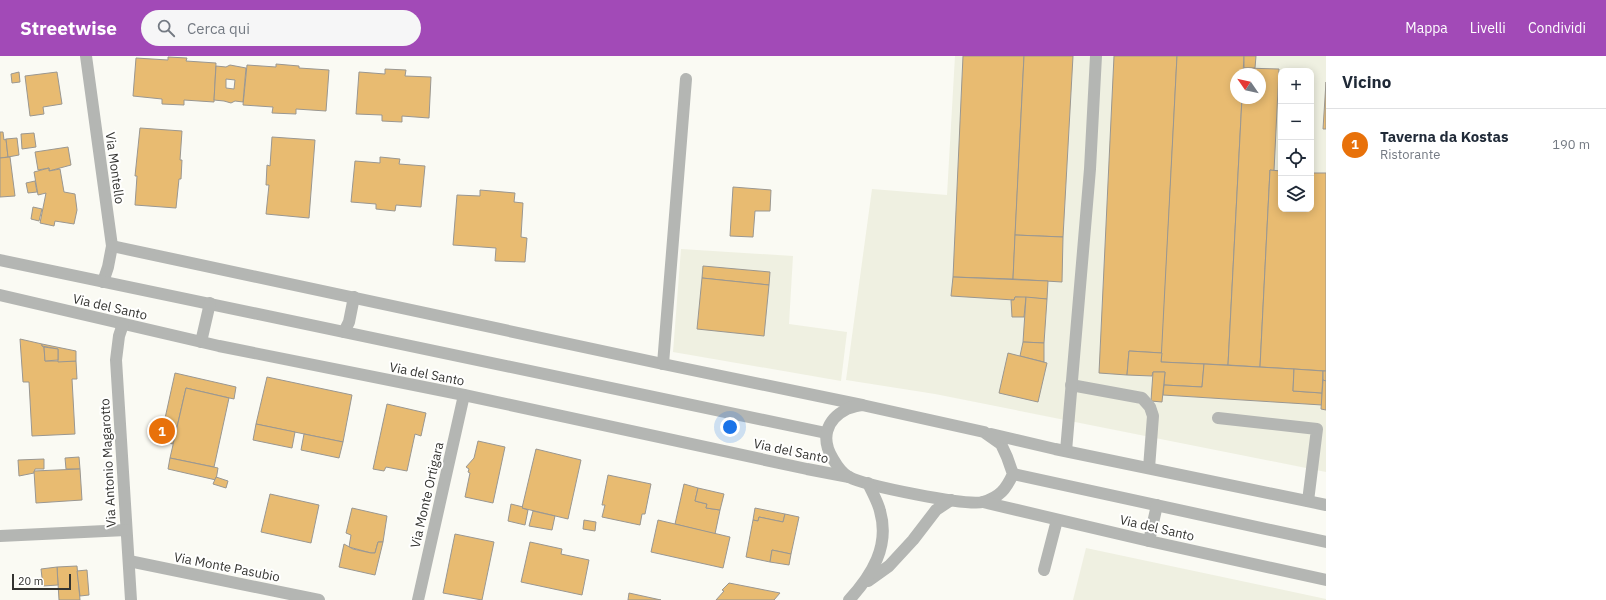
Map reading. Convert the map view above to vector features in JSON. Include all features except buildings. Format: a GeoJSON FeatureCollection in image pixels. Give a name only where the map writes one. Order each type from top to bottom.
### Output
{"type":"FeatureCollection","features":[{"type":"Feature","properties":{"kind":"street","name":"Via Montello"},"geometry":{"type":"LineString","coordinates":[[86,56],[112,246],[108,267],[103,282]]}},
{"type":"Feature","properties":{"kind":"street"},"geometry":{"type":"LineString","coordinates":[[1066,451],[1090,169],[1096,56]]}},
{"type":"Feature","properties":{"kind":"street"},"geometry":{"type":"LineString","coordinates":[[663,364],[686,80]]}},
{"type":"Feature","properties":{"kind":"street"},"geometry":{"type":"LineString","coordinates":[[112,246],[862,405],[1066,451],[1326,505]]}},
{"type":"Feature","properties":{"kind":"street"},"geometry":{"type":"LineString","coordinates":[[0,260],[826,433]]}},
{"type":"Feature","properties":{"kind":"street","name":"Via del Santo"},"geometry":{"type":"LineString","coordinates":[[0,295],[219,346],[464,395],[807,470],[849,477],[868,483],[968,503],[983,502],[1149,541],[1326,580]]}},
{"type":"Feature","properties":{"kind":"street"},"geometry":{"type":"LineString","coordinates":[[344,332],[349,322],[354,297]]}},
{"type":"Feature","properties":{"kind":"street"},"geometry":{"type":"LineString","coordinates":[[201,342],[210,303]]}},
{"type":"Feature","properties":{"kind":"street","name":"Via Antonio Magarotto"},"geometry":{"type":"LineString","coordinates":[[123,324],[119,336],[116,360],[131,600]]}},
{"type":"Feature","properties":{"kind":"street"},"geometry":{"type":"LineString","coordinates":[[1071,385],[1142,398],[1146,402],[1150,407],[1153,416],[1149,468]]}},
{"type":"Feature","properties":{"kind":"street","name":"Via Monte Ortigara"},"geometry":{"type":"LineString","coordinates":[[418,600],[464,395]]}},
{"type":"Feature","properties":{"kind":"street","name":"Via del Santo"},"geometry":{"type":"LineString","coordinates":[[849,477],[836,465],[826,447],[826,433],[834,419],[847,409],[862,405]]}},
{"type":"Feature","properties":{"kind":"street"},"geometry":{"type":"LineString","coordinates":[[1218,418],[1317,429],[1308,501]]}},
{"type":"Feature","properties":{"kind":"street"},"geometry":{"type":"LineString","coordinates":[[984,432],[1001,444],[1013,474],[1326,542]]}},
{"type":"Feature","properties":{"kind":"street","name":"Via del Santo"},"geometry":{"type":"LineString","coordinates":[[983,502],[999,494],[1006,488],[1013,474]]}},
{"type":"Feature","properties":{"kind":"street"},"geometry":{"type":"LineString","coordinates":[[864,584],[880,556],[883,526],[880,510],[868,483]]}},
{"type":"Feature","properties":{"kind":"street"},"geometry":{"type":"LineString","coordinates":[[849,600],[864,584],[889,566],[913,540],[936,510],[951,500]]}},
{"type":"Feature","properties":{"kind":"street"},"geometry":{"type":"LineString","coordinates":[[1149,541],[1157,506]]}},
{"type":"Feature","properties":{"kind":"street"},"geometry":{"type":"LineString","coordinates":[[1044,570],[1057,520]]}},
{"type":"Feature","properties":{"kind":"street"},"geometry":{"type":"LineString","coordinates":[[0,536],[126,530]]}},
{"type":"Feature","properties":{"kind":"street","name":"Via Monte Pasubio"},"geometry":{"type":"LineString","coordinates":[[129,561],[315,599]]}},
{"type":"Feature","properties":{"kind":"shaded area"},"geometry":{"type":"Polygon","coordinates":[[[955,56],[1326,56],[1326,472],[935,394],[846,380],[872,189],[947,195],[955,56]]]}},
{"type":"Feature","properties":{"kind":"shaded area"},"geometry":{"type":"Polygon","coordinates":[[[681,249],[793,256],[789,324],[847,332],[841,381],[673,352],[681,249]]]}},
{"type":"Feature","properties":{"kind":"shaded area"},"geometry":{"type":"Polygon","coordinates":[[[1086,548],[1326,599],[1326,600],[1073,600],[1086,548]]]}},
{"type":"Feature","properties":{"kind":"place","name":"Taverna da Kostas"},"geometry":{"type":"Point","coordinates":[162,431]}}]}
